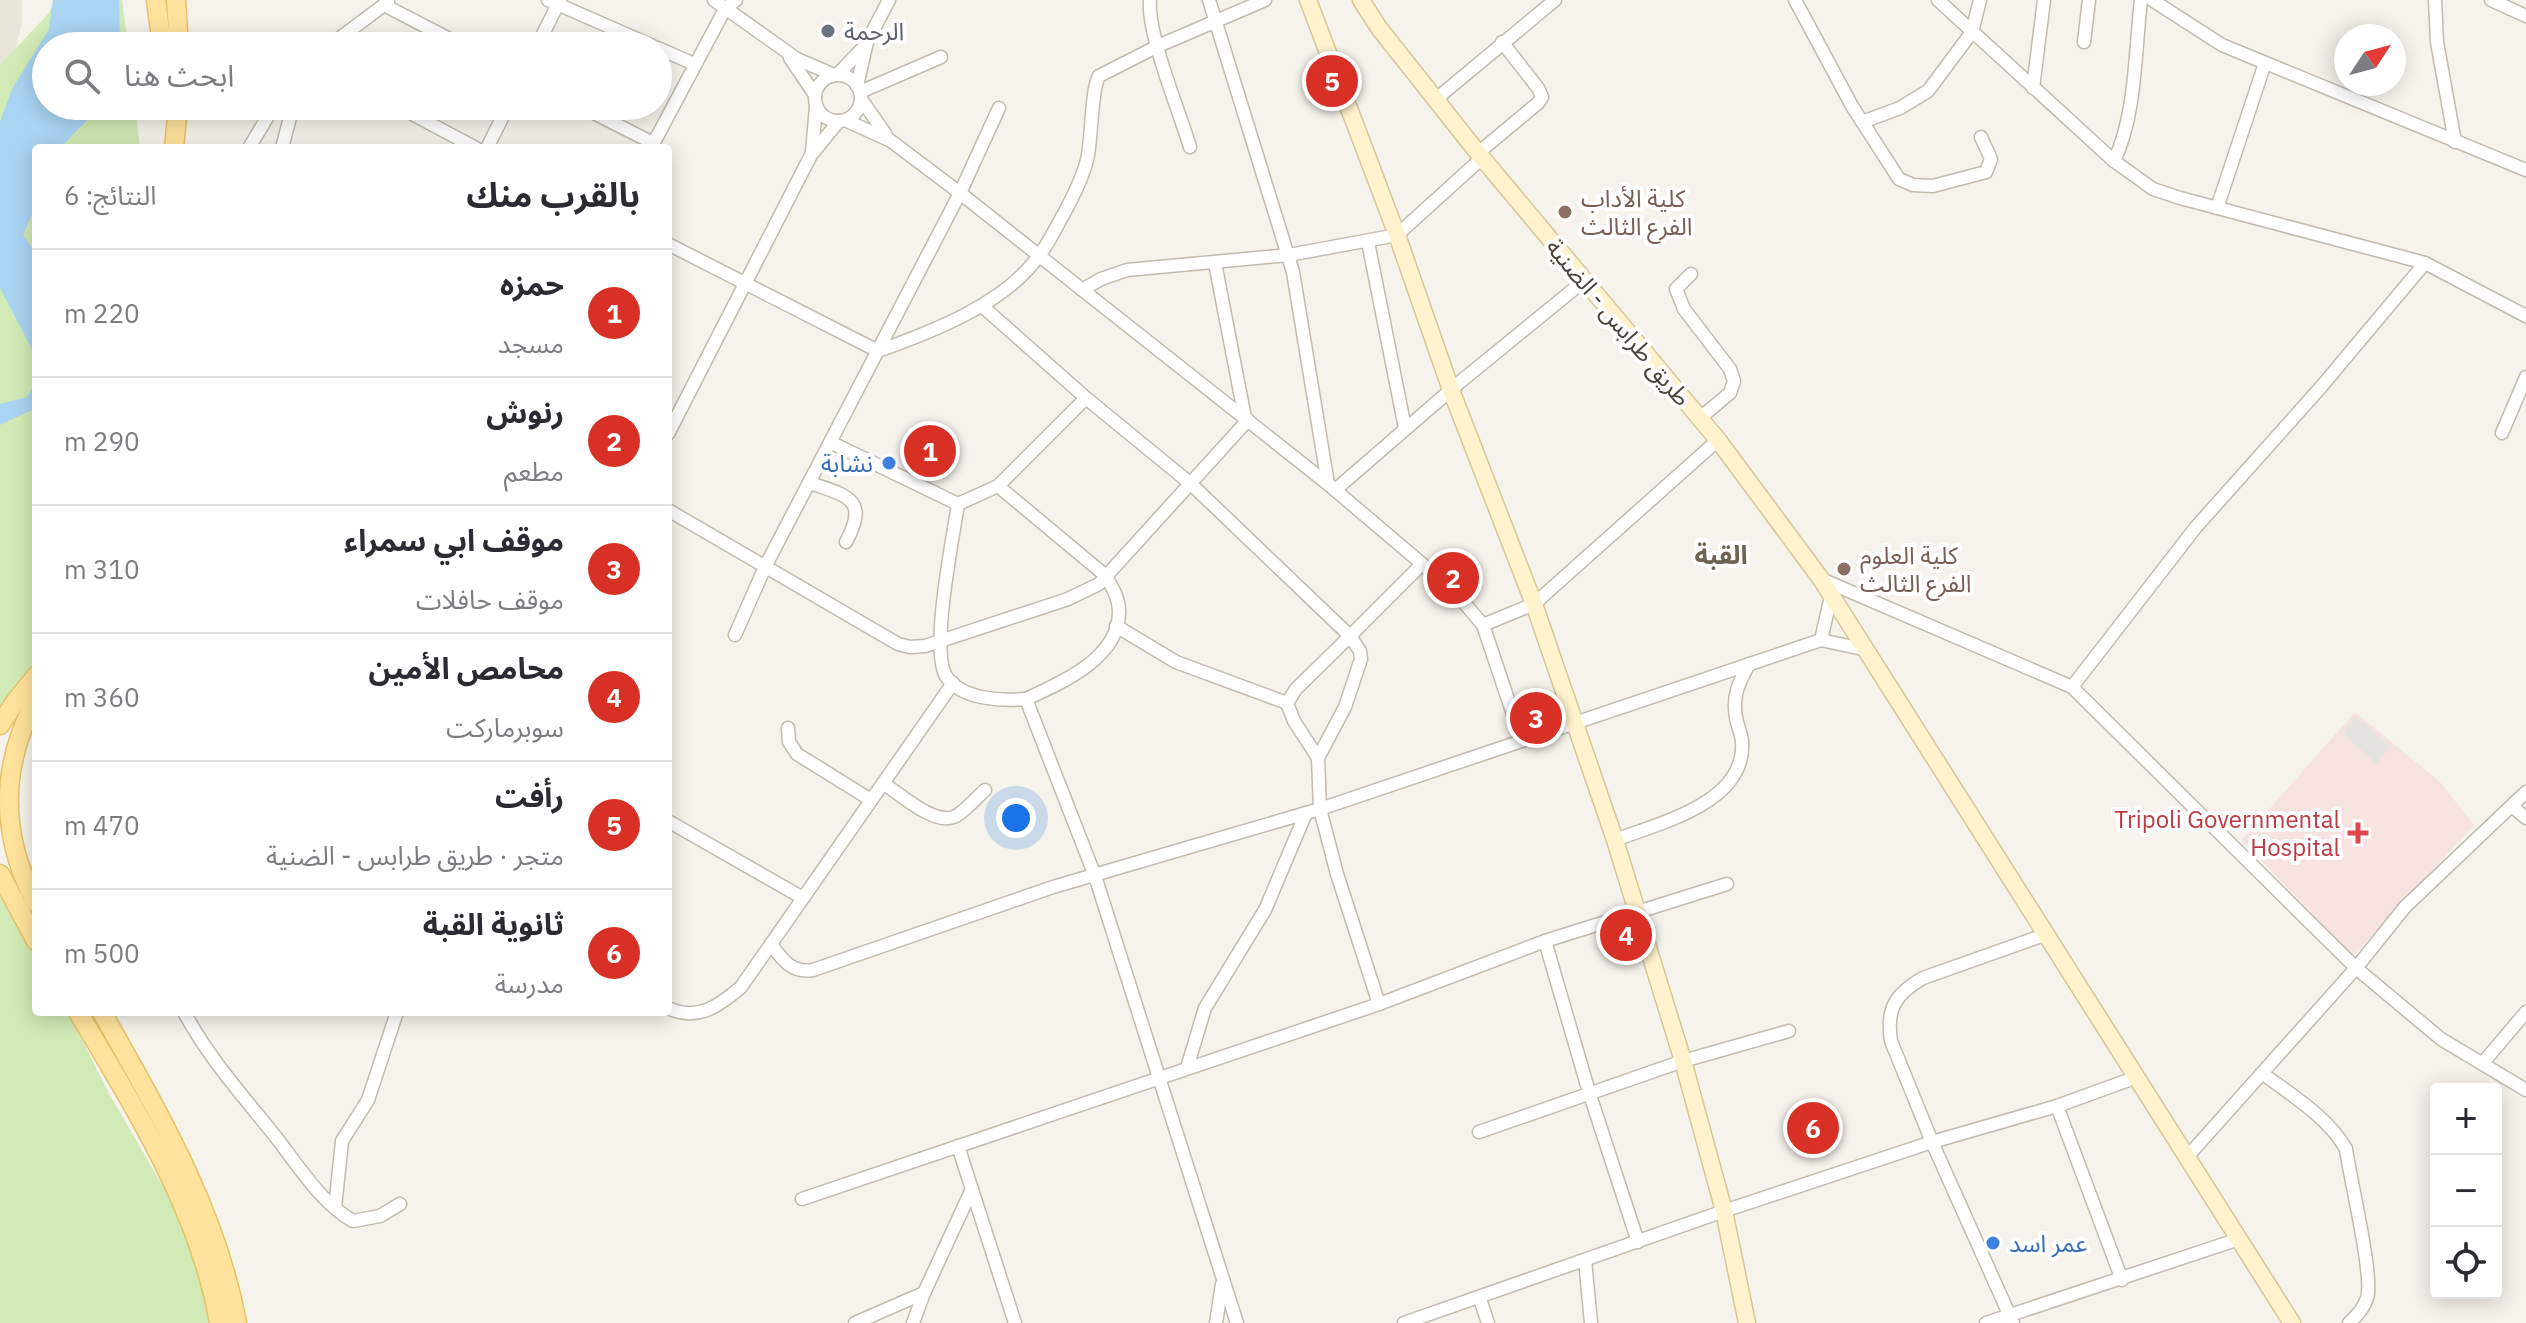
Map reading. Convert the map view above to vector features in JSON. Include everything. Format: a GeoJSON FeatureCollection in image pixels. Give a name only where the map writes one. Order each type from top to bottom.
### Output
{"type":"FeatureCollection","features":[{"type":"Feature","properties":{"kind":"main road"},"geometry":{"type":"LineString","coordinates":[[156,0],[160,32]]}},
{"type":"Feature","properties":{"kind":"main road"},"geometry":{"type":"LineString","coordinates":[[173,0],[178,32]]}},
{"type":"Feature","properties":{"kind":"main road"},"geometry":{"type":"LineString","coordinates":[[1308,0],[1576,722],[1683,1061],[1724,1211],[1747,1323]]}},
{"type":"Feature","properties":{"kind":"main road","name":"طريق طرابس - الضنية"},"geometry":{"type":"LineString","coordinates":[[1361,0],[1379,28],[1480,156],[1718,440],[1821,579],[2292,1323]]}},
{"type":"Feature","properties":{"kind":"main road"},"geometry":{"type":"LineString","coordinates":[[163,144],[164,120]]}},
{"type":"Feature","properties":{"kind":"main road"},"geometry":{"type":"LineString","coordinates":[[174,144],[177,120]]}},
{"type":"Feature","properties":{"kind":"main road"},"geometry":{"type":"LineString","coordinates":[[0,725],[32,681]]}},
{"type":"Feature","properties":{"kind":"main road"},"geometry":{"type":"LineString","coordinates":[[32,707],[7,756],[4,809],[8,839],[32,894]]}},
{"type":"Feature","properties":{"kind":"main road"},"geometry":{"type":"LineString","coordinates":[[0,874],[32,926]]}},
{"type":"Feature","properties":{"kind":"main road"},"geometry":{"type":"LineString","coordinates":[[81,1016],[175,1144],[201,1202],[226,1272],[237,1323]]}},
{"type":"Feature","properties":{"kind":"main road"},"geometry":{"type":"LineString","coordinates":[[104,1016],[155,1146],[200,1247],[219,1323]]}},
{"type":"Feature","properties":{"kind":"street"},"geometry":{"type":"LineString","coordinates":[[714,0],[809,66],[849,78],[874,121],[891,141],[1246,419],[1454,591],[1476,613],[1483,625],[1522,741]]}},
{"type":"Feature","properties":{"kind":"street"},"geometry":{"type":"LineString","coordinates":[[672,107],[725,9],[736,0]]}},
{"type":"Feature","properties":{"kind":"street"},"geometry":{"type":"LineString","coordinates":[[811,155],[815,99],[825,79],[836,75],[867,42],[889,0]]}},
{"type":"Feature","properties":{"kind":"street"},"geometry":{"type":"LineString","coordinates":[[1150,0],[1149,14],[1190,147]]}},
{"type":"Feature","properties":{"kind":"street"},"geometry":{"type":"LineString","coordinates":[[1209,0],[1289,255],[1331,487]]}},
{"type":"Feature","properties":{"kind":"street"},"geometry":{"type":"LineString","coordinates":[[878,351],[982,306],[1039,256],[1070,203],[1086,162],[1097,79],[1117,65],[1265,0]]}},
{"type":"Feature","properties":{"kind":"street"},"geometry":{"type":"LineString","coordinates":[[1435,100],[1555,0]]}},
{"type":"Feature","properties":{"kind":"street"},"geometry":{"type":"LineString","coordinates":[[1795,0],[1862,122],[1899,179],[1913,185],[1933,186],[1986,172],[1991,159],[1981,137]]}},
{"type":"Feature","properties":{"kind":"street"},"geometry":{"type":"LineString","coordinates":[[1938,0],[2114,161],[2153,189],[2425,263],[2526,316]]}},
{"type":"Feature","properties":{"kind":"street"},"geometry":{"type":"LineString","coordinates":[[1862,122],[1900,108],[1923,95],[1972,32],[1980,0]]}},
{"type":"Feature","properties":{"kind":"street"},"geometry":{"type":"LineString","coordinates":[[2033,88],[2044,0]]}},
{"type":"Feature","properties":{"kind":"street"},"geometry":{"type":"LineString","coordinates":[[2084,42],[2089,0]]}},
{"type":"Feature","properties":{"kind":"street"},"geometry":{"type":"LineString","coordinates":[[2114,161],[2127,120],[2141,0]]}},
{"type":"Feature","properties":{"kind":"street"},"geometry":{"type":"LineString","coordinates":[[2152,0],[2222,45],[2526,170]]}},
{"type":"Feature","properties":{"kind":"street"},"geometry":{"type":"LineString","coordinates":[[2435,0],[2437,42],[2455,142]]}},
{"type":"Feature","properties":{"kind":"street"},"geometry":{"type":"LineString","coordinates":[[2491,0],[2526,16]]}},
{"type":"Feature","properties":{"kind":"street"},"geometry":{"type":"LineString","coordinates":[[543,32],[555,2],[622,32]]}},
{"type":"Feature","properties":{"kind":"street"},"geometry":{"type":"LineString","coordinates":[[348,32],[387,3],[438,32]]}},
{"type":"Feature","properties":{"kind":"street"},"geometry":{"type":"LineString","coordinates":[[674,409],[745,283],[811,155],[842,120],[856,112],[867,42]]}},
{"type":"Feature","properties":{"kind":"street"},"geometry":{"type":"LineString","coordinates":[[1082,290],[1127,270],[1289,255],[1397,235],[1541,101],[1538,88],[1502,42]]}},
{"type":"Feature","properties":{"kind":"street"},"geometry":{"type":"LineString","coordinates":[[786,52],[824,116],[842,120],[891,141]]}},
{"type":"Feature","properties":{"kind":"street"},"geometry":{"type":"LineString","coordinates":[[672,54],[694,64]]}},
{"type":"Feature","properties":{"kind":"street"},"geometry":{"type":"LineString","coordinates":[[859,92],[941,57]]}},
{"type":"Feature","properties":{"kind":"street"},"geometry":{"type":"LineString","coordinates":[[2217,208],[2265,63]]}},
{"type":"Feature","properties":{"kind":"street"},"geometry":{"type":"LineString","coordinates":[[735,635],[765,567],[960,193],[999,108]]}},
{"type":"Feature","properties":{"kind":"street"},"geometry":{"type":"LineString","coordinates":[[251,144],[266,120]]}},
{"type":"Feature","properties":{"kind":"street"},"geometry":{"type":"LineString","coordinates":[[284,144],[290,120]]}},
{"type":"Feature","properties":{"kind":"street"},"geometry":{"type":"LineString","coordinates":[[423,120],[468,144]]}},
{"type":"Feature","properties":{"kind":"street"},"geometry":{"type":"LineString","coordinates":[[489,144],[501,120]]}},
{"type":"Feature","properties":{"kind":"street"},"geometry":{"type":"LineString","coordinates":[[605,120],[648,144]]}},
{"type":"Feature","properties":{"kind":"street"},"geometry":{"type":"LineString","coordinates":[[653,144],[665,120]]}},
{"type":"Feature","properties":{"kind":"street"},"geometry":{"type":"LineString","coordinates":[[1368,242],[1405,428]]}},
{"type":"Feature","properties":{"kind":"street"},"geometry":{"type":"LineString","coordinates":[[672,246],[878,351]]}},
{"type":"Feature","properties":{"kind":"street"},"geometry":{"type":"LineString","coordinates":[[1215,263],[1246,419]]}},
{"type":"Feature","properties":{"kind":"street"},"geometry":{"type":"LineString","coordinates":[[2072,687],[2196,527],[2321,387],[2425,263]]}},
{"type":"Feature","properties":{"kind":"street"},"geometry":{"type":"LineString","coordinates":[[1691,274],[1676,289],[1684,309],[1730,369],[1734,381],[1730,393],[1700,418]]}},
{"type":"Feature","properties":{"kind":"street"},"geometry":{"type":"LineString","coordinates":[[1331,487],[1585,280]]}},
{"type":"Feature","properties":{"kind":"street"},"geometry":{"type":"LineString","coordinates":[[982,306],[1086,398],[1191,484],[1350,636],[1360,651],[1359,667],[1345,707],[1318,758],[1320,809],[1337,874],[1379,1004]]}},
{"type":"Feature","properties":{"kind":"street"},"geometry":{"type":"LineString","coordinates":[[2502,433],[2526,377]]}},
{"type":"Feature","properties":{"kind":"street"},"geometry":{"type":"LineString","coordinates":[[958,504],[998,486],[1086,398]]}},
{"type":"Feature","properties":{"kind":"street"},"geometry":{"type":"LineString","coordinates":[[672,512],[898,644],[925,646],[1088,591],[1106,576],[1191,484],[1246,419]]}},
{"type":"Feature","properties":{"kind":"street"},"geometry":{"type":"LineString","coordinates":[[1483,625],[1534,604],[1718,440]]}},
{"type":"Feature","properties":{"kind":"street"},"geometry":{"type":"LineString","coordinates":[[832,443],[958,504]]}},
{"type":"Feature","properties":{"kind":"street"},"geometry":{"type":"LineString","coordinates":[[810,483],[834,491],[853,503],[858,512],[856,524],[846,542]]}},
{"type":"Feature","properties":{"kind":"street"},"geometry":{"type":"LineString","coordinates":[[958,504],[940,639],[945,674],[953,683],[979,696],[1026,699],[1063,681],[1098,657],[1116,626],[1119,612],[1115,593],[1106,576],[998,486]]}},
{"type":"Feature","properties":{"kind":"street"},"geometry":{"type":"LineString","coordinates":[[1287,703],[1296,689],[1422,564]]}},
{"type":"Feature","properties":{"kind":"street"},"geometry":{"type":"LineString","coordinates":[[1821,579],[2072,687],[2356,968],[2441,1039],[2526,1090]]}},
{"type":"Feature","properties":{"kind":"street"},"geometry":{"type":"LineString","coordinates":[[1821,640],[1831,596]]}},
{"type":"Feature","properties":{"kind":"street"},"geometry":{"type":"LineString","coordinates":[[1116,626],[1176,662],[1287,703],[1294,721],[1318,758]]}},
{"type":"Feature","properties":{"kind":"street"},"geometry":{"type":"LineString","coordinates":[[771,944],[789,967],[801,972],[813,970],[965,916],[1320,809],[1821,640],[1867,650]]}},
{"type":"Feature","properties":{"kind":"street"},"geometry":{"type":"LineString","coordinates":[[1615,840],[1703,806],[1725,786],[1739,759],[1742,742],[1734,699],[1737,685],[1749,664]]}},
{"type":"Feature","properties":{"kind":"street"},"geometry":{"type":"LineString","coordinates":[[672,1009],[694,1014],[721,1005],[741,987],[953,683]]}},
{"type":"Feature","properties":{"kind":"street"},"geometry":{"type":"LineString","coordinates":[[1026,699],[1095,876],[1237,1323]]}},
{"type":"Feature","properties":{"kind":"street"},"geometry":{"type":"LineString","coordinates":[[788,728],[789,742],[797,754],[871,800]]}},
{"type":"Feature","properties":{"kind":"street"},"geometry":{"type":"LineString","coordinates":[[883,783],[935,817],[948,819],[958,815],[985,790]]}},
{"type":"Feature","properties":{"kind":"street"},"geometry":{"type":"LineString","coordinates":[[2188,1156],[2424,887],[2526,792]]}},
{"type":"Feature","properties":{"kind":"street"},"geometry":{"type":"LineString","coordinates":[[2513,807],[2526,818]]}},
{"type":"Feature","properties":{"kind":"street"},"geometry":{"type":"LineString","coordinates":[[1187,1068],[1205,1008],[1265,910],[1306,813]]}},
{"type":"Feature","properties":{"kind":"street"},"geometry":{"type":"LineString","coordinates":[[672,823],[803,898]]}},
{"type":"Feature","properties":{"kind":"street"},"geometry":{"type":"LineString","coordinates":[[802,1199],[1379,1004],[1545,941],[1727,884]]}},
{"type":"Feature","properties":{"kind":"street"},"geometry":{"type":"LineString","coordinates":[[2011,1319],[1932,1142],[1891,1041],[1889,1023],[1894,1002],[1905,988],[1923,978],[2047,934]]}},
{"type":"Feature","properties":{"kind":"street"},"geometry":{"type":"LineString","coordinates":[[1545,941],[1589,1092],[1638,1242]]}},
{"type":"Feature","properties":{"kind":"street"},"geometry":{"type":"LineString","coordinates":[[2482,1064],[2526,1012]]}},
{"type":"Feature","properties":{"kind":"street"},"geometry":{"type":"LineString","coordinates":[[187,1016],[228,1076],[335,1208],[353,1221],[380,1216],[400,1204]]}},
{"type":"Feature","properties":{"kind":"street"},"geometry":{"type":"LineString","coordinates":[[335,1208],[342,1141],[368,1100],[396,1016]]}},
{"type":"Feature","properties":{"kind":"street"},"geometry":{"type":"LineString","coordinates":[[1479,1132],[1683,1061],[1789,1031]]}},
{"type":"Feature","properties":{"kind":"street"},"geometry":{"type":"LineString","coordinates":[[2262,1073],[2328,1126],[2339,1136],[2346,1149],[2368,1272],[2368,1296],[2359,1314],[2349,1323]]}},
{"type":"Feature","properties":{"kind":"street"},"geometry":{"type":"LineString","coordinates":[[1404,1323],[1480,1299],[1724,1211],[1932,1142],[2057,1106],[2137,1077]]}},
{"type":"Feature","properties":{"kind":"street"},"geometry":{"type":"LineString","coordinates":[[2057,1106],[2122,1280]]}},
{"type":"Feature","properties":{"kind":"street"},"geometry":{"type":"LineString","coordinates":[[958,1146],[1015,1323]]}},
{"type":"Feature","properties":{"kind":"street"},"geometry":{"type":"LineString","coordinates":[[913,1323],[972,1189]]}},
{"type":"Feature","properties":{"kind":"street"},"geometry":{"type":"LineString","coordinates":[[1986,1323],[2011,1319],[2239,1239]]}},
{"type":"Feature","properties":{"kind":"street"},"geometry":{"type":"LineString","coordinates":[[1585,1260],[1591,1323]]}},
{"type":"Feature","properties":{"kind":"street"},"geometry":{"type":"LineString","coordinates":[[1216,1323],[1224,1276]]}},
{"type":"Feature","properties":{"kind":"street"},"geometry":{"type":"LineString","coordinates":[[855,1323],[924,1293]]}},
{"type":"Feature","properties":{"kind":"street"},"geometry":{"type":"LineString","coordinates":[[1480,1299],[1488,1323]]}},
{"type":"Feature","properties":{"kind":"shaded area"},"geometry":{"type":"Polygon","coordinates":[[[0,0],[22,0],[22,23],[11,68],[0,87],[0,0]]]}},
{"type":"Feature","properties":{"kind":"shaded area","name":"Tripoli Governmental Hospital"},"geometry":{"type":"Polygon","coordinates":[[[2355,712],[2441,783],[2474,825],[2353,956],[2242,840],[2355,712]]]}},
{"type":"Feature","properties":{"kind":"shaded area"},"geometry":{"type":"Polygon","coordinates":[[[2355,716],[2390,747],[2376,764],[2343,733],[2355,716]]]}},
{"type":"Feature","properties":{"kind":"green space"},"geometry":{"type":"Polygon","coordinates":[[[54,0],[122,0],[126,32],[32,32],[32,120],[137,120],[140,144],[32,144],[32,686],[0,729],[0,65],[49,13],[54,0]]]}},
{"type":"Feature","properties":{"kind":"green space"},"geometry":{"type":"Polygon","coordinates":[[[0,877],[32,940],[32,1016],[70,1016],[110,1095],[217,1280],[208,1323],[0,1323],[0,877]]]}},
{"type":"Feature","properties":{"kind":"water"},"geometry":{"type":"Polygon","coordinates":[[[53,0],[119,0],[120,32],[47,32],[53,0]]]}},
{"type":"Feature","properties":{"kind":"water"},"geometry":{"type":"Polygon","coordinates":[[[32,57],[32,120],[87,120],[64,144],[32,144],[32,214],[23,235],[32,247],[32,349],[0,288],[0,122],[12,89],[32,57]]]}},
{"type":"Feature","properties":{"kind":"water"},"geometry":{"type":"Polygon","coordinates":[[[32,389],[32,410],[0,425],[0,404],[27,397],[32,389]]]}},
{"type":"Feature","properties":{"kind":"place","name":"الرحمة"},"geometry":{"type":"Point","coordinates":[828,31]}},
{"type":"Feature","properties":{"kind":"place","name":"رأفت"},"geometry":{"type":"Point","coordinates":[1332,81]}},
{"type":"Feature","properties":{"kind":"place","name":"كلية الأداب الفرع الثالث"},"geometry":{"type":"Point","coordinates":[1565,212]}},
{"type":"Feature","properties":{"kind":"place","name":"حمزه"},"geometry":{"type":"Point","coordinates":[930,451]}},
{"type":"Feature","properties":{"kind":"place","name":"نشابة"},"geometry":{"type":"Point","coordinates":[889,463]}},
{"type":"Feature","properties":{"kind":"place","name":"كلية العلوم الفرع الثالث"},"geometry":{"type":"Point","coordinates":[1844,569]}},
{"type":"Feature","properties":{"kind":"place","name":"رنوش"},"geometry":{"type":"Point","coordinates":[1453,578]}},
{"type":"Feature","properties":{"kind":"place","name":"موقف ابي سمراء"},"geometry":{"type":"Point","coordinates":[1536,718]}},
{"type":"Feature","properties":{"kind":"place","name":"Tripoli Governmental Hospital"},"geometry":{"type":"Point","coordinates":[2358,833]}},
{"type":"Feature","properties":{"kind":"place","name":"محامص الأمين"},"geometry":{"type":"Point","coordinates":[1626,935]}},
{"type":"Feature","properties":{"kind":"place","name":"ثانوية القبة"},"geometry":{"type":"Point","coordinates":[1813,1128]}},
{"type":"Feature","properties":{"kind":"place","name":"عمر اسد"},"geometry":{"type":"Point","coordinates":[1993,1243]}},
{"type":"Feature","properties":{"kind":"district","name":"القبة"},"geometry":{"type":"Point","coordinates":[1721,554]}}]}
